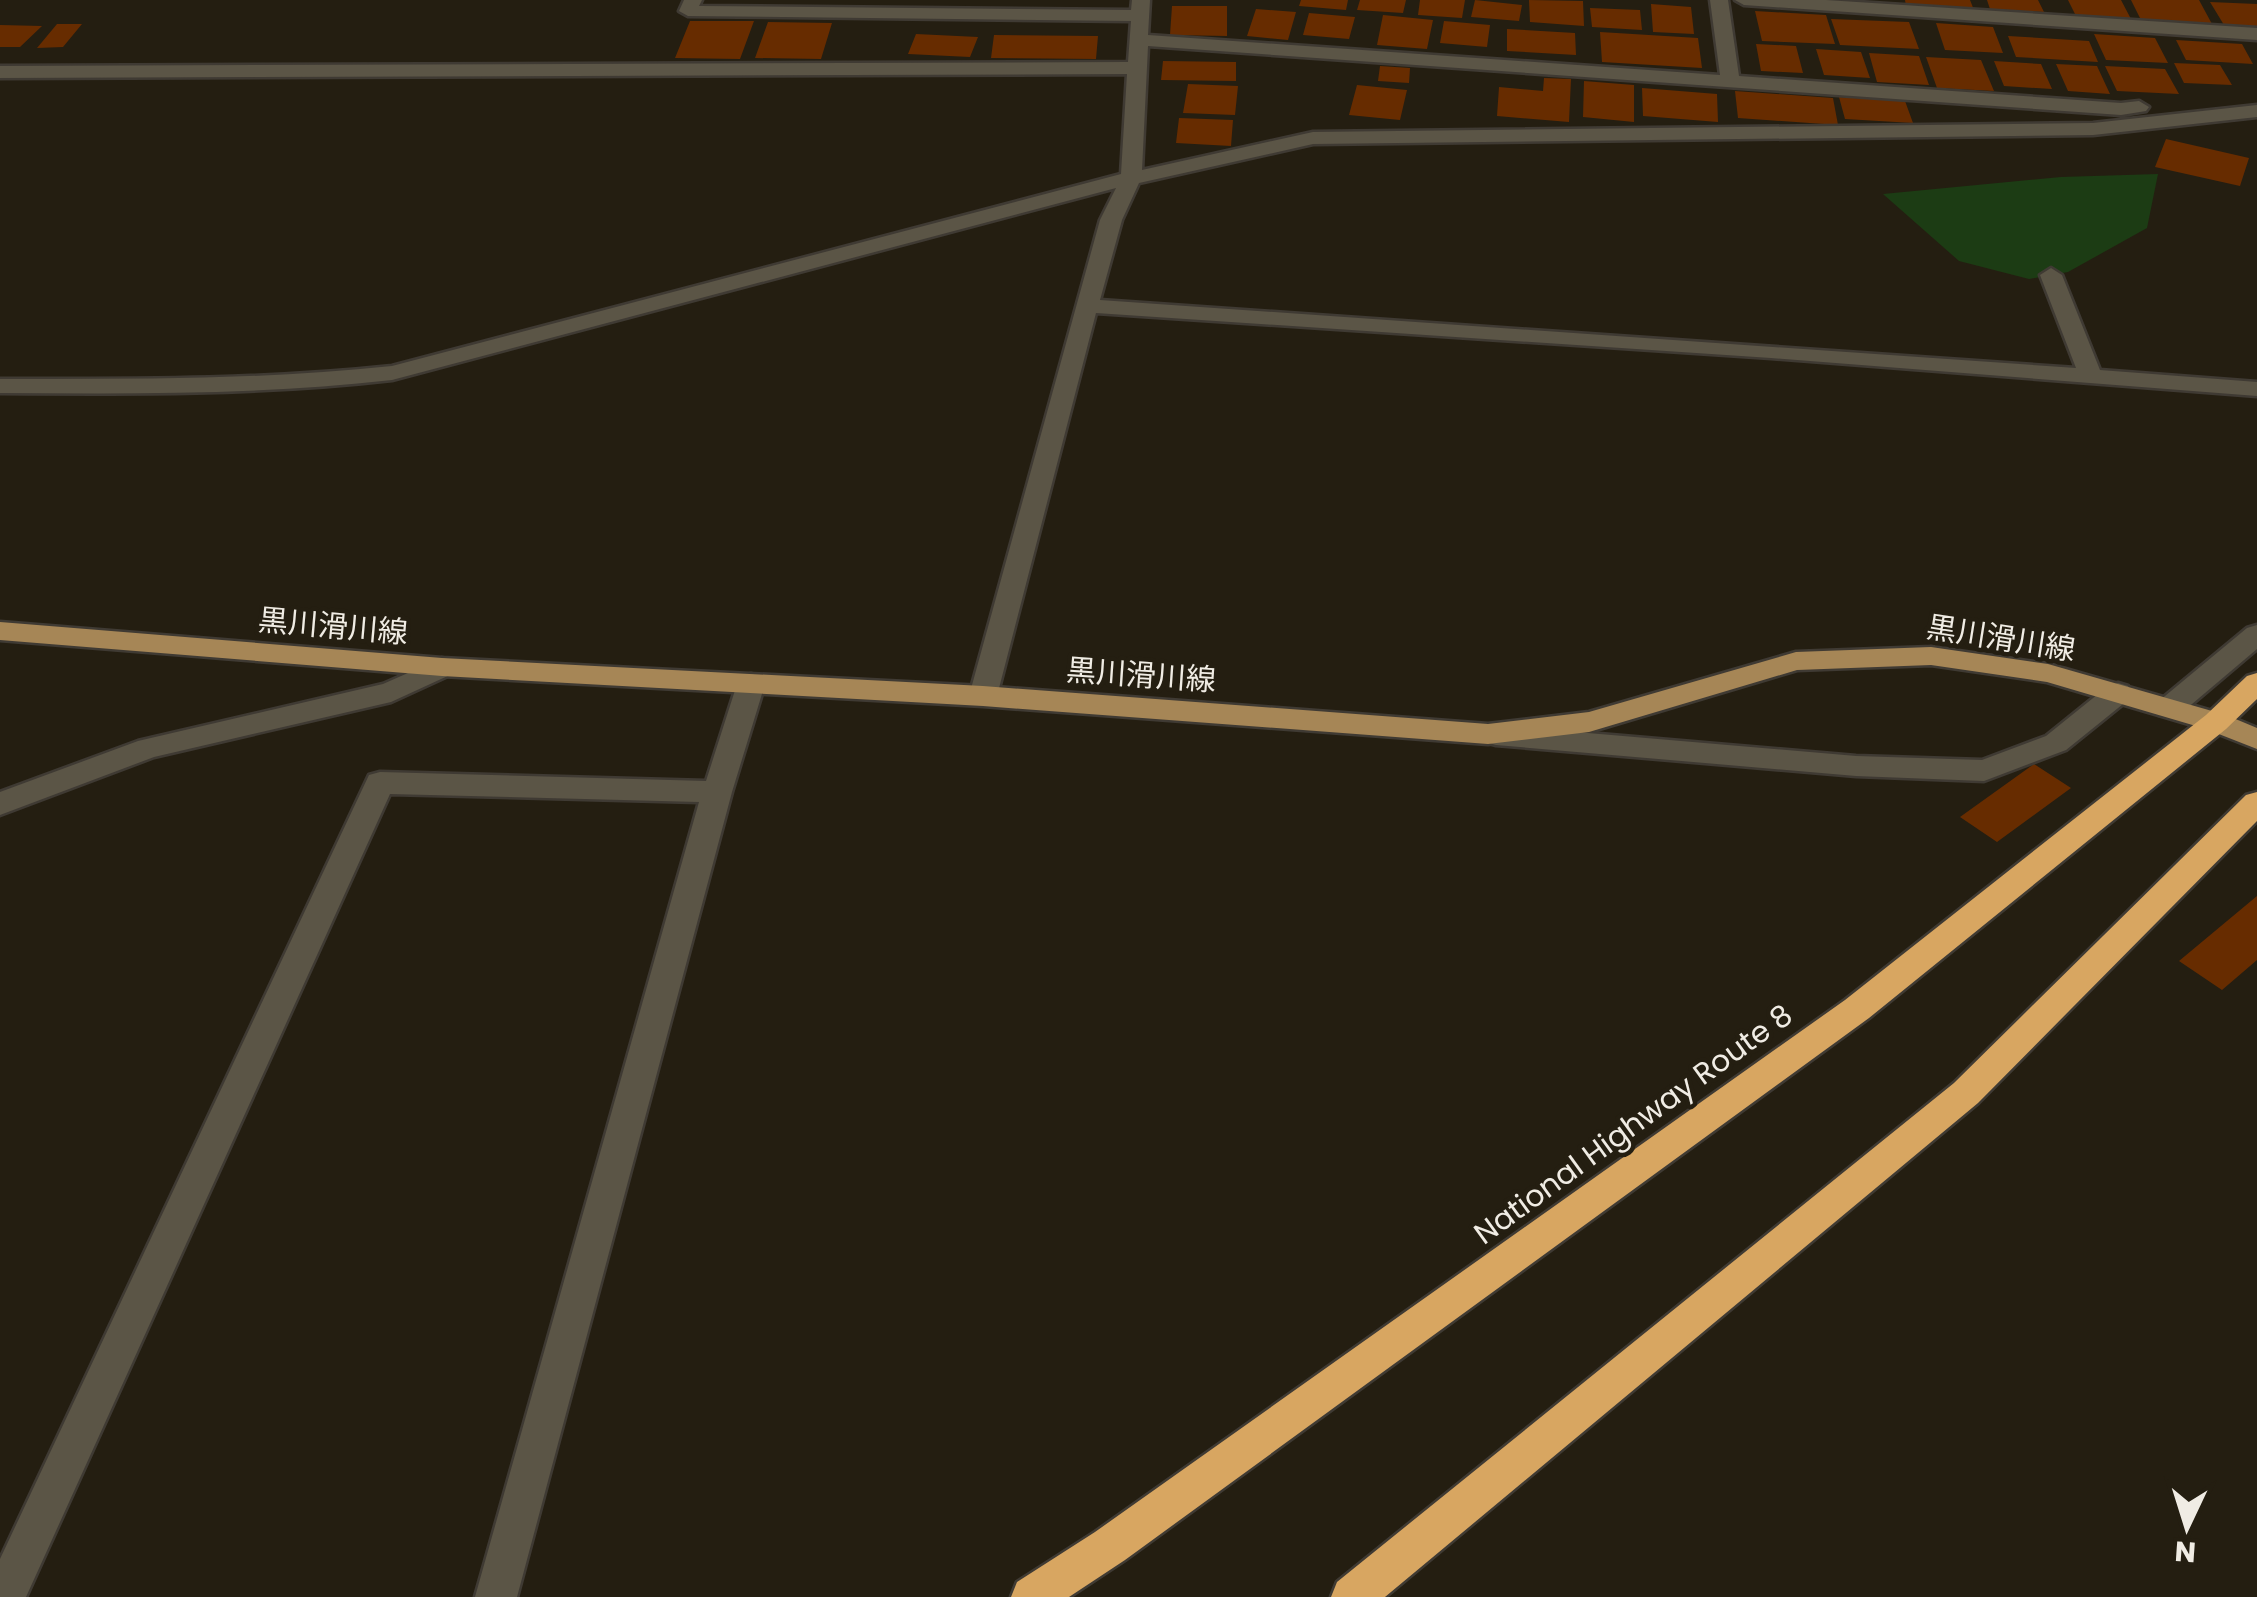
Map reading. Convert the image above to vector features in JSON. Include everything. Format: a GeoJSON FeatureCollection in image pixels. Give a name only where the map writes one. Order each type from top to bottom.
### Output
{"type":"FeatureCollection","features":[{"type":"Feature","properties":{"kind":"highway","name":"National Highway Route 8"},"geometry":{"type":"LineString","coordinates":[[1032,1597],[1110,1546],[1857,1010],[2216,722],[2257,683]]}},
{"type":"Feature","properties":{"kind":"highway"},"geometry":{"type":"LineString","coordinates":[[1352,1597],[1966,1093],[2257,803]]}},
{"type":"Feature","properties":{"kind":"main road","name":"黒川滑川線"},"geometry":{"type":"LineString","coordinates":[[0,631],[442,667],[983,696],[1488,734],[1589,722],[1796,661],[1931,656],[2048,674],[2216,722],[2257,739]]}},
{"type":"Feature","properties":{"kind":"street"},"geometry":{"type":"LineString","coordinates":[[693,0],[688,11],[1141,8],[1131,178],[1111,220],[983,696]]}},
{"type":"Feature","properties":{"kind":"street"},"geometry":{"type":"LineString","coordinates":[[1719,0],[1730,80]]}},
{"type":"Feature","properties":{"kind":"street"},"geometry":{"type":"LineString","coordinates":[[1744,0],[2257,34]]}},
{"type":"Feature","properties":{"kind":"street"},"geometry":{"type":"LineString","coordinates":[[1140,40],[2121,109],[2257,92]]}},
{"type":"Feature","properties":{"kind":"street"},"geometry":{"type":"LineString","coordinates":[[0,72],[1136,68]]}},
{"type":"Feature","properties":{"kind":"street"},"geometry":{"type":"LineString","coordinates":[[0,386],[207,387],[392,374],[1131,178],[1313,138],[2093,129],[2257,111]]}},
{"type":"Feature","properties":{"kind":"street"},"geometry":{"type":"LineString","coordinates":[[2052,275],[2091,376]]}},
{"type":"Feature","properties":{"kind":"street"},"geometry":{"type":"LineString","coordinates":[[1087,306],[2257,389]]}},
{"type":"Feature","properties":{"kind":"street"},"geometry":{"type":"LineString","coordinates":[[2169,708],[2257,634]]}},
{"type":"Feature","properties":{"kind":"street"},"geometry":{"type":"LineString","coordinates":[[0,804],[148,748],[392,692],[442,667]]}},
{"type":"Feature","properties":{"kind":"street"},"geometry":{"type":"LineString","coordinates":[[496,1597],[717,792],[751,684]]}},
{"type":"Feature","properties":{"kind":"street"},"geometry":{"type":"LineString","coordinates":[[1488,734],[1856,766],[1984,772],[2056,743],[2118,694]]}},
{"type":"Feature","properties":{"kind":"street"},"geometry":{"type":"LineString","coordinates":[[4,1597],[380,783],[717,792]]}},
{"type":"Feature","properties":{"kind":"green space"},"geometry":{"type":"Polygon","coordinates":[[[2158,174],[2147,228],[2068,272],[2029,279],[1959,261],[1883,194],[2061,177],[2158,174]]]}},
{"type":"Feature","properties":{"kind":"building"},"geometry":{"type":"Polygon","coordinates":[[[1301,0],[1348,0],[1346,10],[1299,6],[1301,0]]]}},
{"type":"Feature","properties":{"kind":"building"},"geometry":{"type":"Polygon","coordinates":[[[1360,0],[1406,0],[1403,13],[1357,10],[1360,0]]]}},
{"type":"Feature","properties":{"kind":"building"},"geometry":{"type":"Polygon","coordinates":[[[1420,0],[1465,0],[1462,18],[1418,15],[1420,0]]]}},
{"type":"Feature","properties":{"kind":"building"},"geometry":{"type":"Polygon","coordinates":[[[1475,0],[1522,5],[1519,21],[1471,17],[1475,0]]]}},
{"type":"Feature","properties":{"kind":"building"},"geometry":{"type":"Polygon","coordinates":[[[1529,0],[1583,1],[1584,26],[1530,22],[1529,0]]]}},
{"type":"Feature","properties":{"kind":"building"},"geometry":{"type":"Polygon","coordinates":[[[1905,0],[1970,0],[1974,10],[1906,6],[1905,0]]]}},
{"type":"Feature","properties":{"kind":"building"},"geometry":{"type":"Polygon","coordinates":[[[1987,0],[2038,0],[2044,12],[1990,9],[1987,0]]]}},
{"type":"Feature","properties":{"kind":"building"},"geometry":{"type":"Polygon","coordinates":[[[2068,0],[2121,0],[2131,19],[2076,16],[2068,0]]]}},
{"type":"Feature","properties":{"kind":"building"},"geometry":{"type":"Polygon","coordinates":[[[2131,0],[2199,0],[2212,24],[2141,20],[2131,0]]]}},
{"type":"Feature","properties":{"kind":"building"},"geometry":{"type":"Polygon","coordinates":[[[2210,2],[2257,4],[2257,27],[2224,25],[2210,2]]]}},
{"type":"Feature","properties":{"kind":"building"},"geometry":{"type":"Polygon","coordinates":[[[1651,4],[1691,7],[1694,34],[1653,32],[1651,4]]]}},
{"type":"Feature","properties":{"kind":"building"},"geometry":{"type":"Polygon","coordinates":[[[1172,6],[1227,6],[1227,36],[1170,35],[1172,6]]]}},
{"type":"Feature","properties":{"kind":"building"},"geometry":{"type":"Polygon","coordinates":[[[1590,8],[1640,10],[1642,30],[1592,27],[1590,8]]]}},
{"type":"Feature","properties":{"kind":"building"},"geometry":{"type":"Polygon","coordinates":[[[1256,9],[1296,12],[1288,40],[1247,36],[1256,9]]]}},
{"type":"Feature","properties":{"kind":"building"},"geometry":{"type":"Polygon","coordinates":[[[1755,11],[1826,15],[1835,44],[1762,41],[1755,11]]]}},
{"type":"Feature","properties":{"kind":"building"},"geometry":{"type":"Polygon","coordinates":[[[1309,13],[1355,17],[1349,39],[1303,35],[1309,13]]]}},
{"type":"Feature","properties":{"kind":"building"},"geometry":{"type":"Polygon","coordinates":[[[1383,15],[1433,20],[1427,49],[1377,45],[1383,15]]]}},
{"type":"Feature","properties":{"kind":"building"},"geometry":{"type":"Polygon","coordinates":[[[1831,19],[1909,22],[1919,49],[1840,45],[1831,19]]]}},
{"type":"Feature","properties":{"kind":"building"},"geometry":{"type":"Polygon","coordinates":[[[690,21],[754,21],[740,59],[675,58],[690,21]]]}},
{"type":"Feature","properties":{"kind":"building"},"geometry":{"type":"Polygon","coordinates":[[[1444,21],[1490,25],[1487,47],[1440,43],[1444,21]]]}},
{"type":"Feature","properties":{"kind":"building"},"geometry":{"type":"Polygon","coordinates":[[[768,22],[832,23],[821,59],[755,58],[768,22]]]}},
{"type":"Feature","properties":{"kind":"building"},"geometry":{"type":"Polygon","coordinates":[[[1936,23],[1993,27],[2003,53],[1945,50],[1936,23]]]}},
{"type":"Feature","properties":{"kind":"building"},"geometry":{"type":"Polygon","coordinates":[[[57,24],[82,24],[63,47],[37,48],[57,24]]]}},
{"type":"Feature","properties":{"kind":"building"},"geometry":{"type":"Polygon","coordinates":[[[0,25],[42,26],[20,47],[0,47],[0,25]]]}},
{"type":"Feature","properties":{"kind":"building"},"geometry":{"type":"Polygon","coordinates":[[[1507,29],[1575,33],[1576,55],[1507,51],[1507,29]]]}},
{"type":"Feature","properties":{"kind":"building"},"geometry":{"type":"Polygon","coordinates":[[[1600,32],[1698,38],[1702,68],[1602,62],[1600,32]]]}},
{"type":"Feature","properties":{"kind":"building"},"geometry":{"type":"Polygon","coordinates":[[[916,34],[978,37],[970,57],[908,54],[916,34]]]}},
{"type":"Feature","properties":{"kind":"building"},"geometry":{"type":"Polygon","coordinates":[[[2094,34],[2155,38],[2168,63],[2106,60],[2094,34]]]}},
{"type":"Feature","properties":{"kind":"building"},"geometry":{"type":"Polygon","coordinates":[[[994,35],[1098,36],[1096,59],[991,58],[994,35]]]}},
{"type":"Feature","properties":{"kind":"building"},"geometry":{"type":"Polygon","coordinates":[[[2008,36],[2089,41],[2098,62],[2016,57],[2008,36]]]}},
{"type":"Feature","properties":{"kind":"building"},"geometry":{"type":"Polygon","coordinates":[[[2176,40],[2242,44],[2253,64],[2186,60],[2176,40]]]}},
{"type":"Feature","properties":{"kind":"building"},"geometry":{"type":"Polygon","coordinates":[[[1756,44],[1796,46],[1803,73],[1761,71],[1756,44]]]}},
{"type":"Feature","properties":{"kind":"building"},"geometry":{"type":"Polygon","coordinates":[[[1816,49],[1861,52],[1870,78],[1824,75],[1816,49]]]}},
{"type":"Feature","properties":{"kind":"building"},"geometry":{"type":"Polygon","coordinates":[[[1869,53],[1919,56],[1929,85],[1877,82],[1869,53]]]}},
{"type":"Feature","properties":{"kind":"building"},"geometry":{"type":"Polygon","coordinates":[[[1926,57],[1981,60],[1994,91],[1937,88],[1926,57]]]}},
{"type":"Feature","properties":{"kind":"building"},"geometry":{"type":"Polygon","coordinates":[[[1163,61],[1236,62],[1236,81],[1161,80],[1163,61]]]}},
{"type":"Feature","properties":{"kind":"building"},"geometry":{"type":"Polygon","coordinates":[[[1994,61],[2041,64],[2052,89],[2004,86],[1994,61]]]}},
{"type":"Feature","properties":{"kind":"building"},"geometry":{"type":"Polygon","coordinates":[[[2174,63],[2220,65],[2232,85],[2184,83],[2174,63]]]}},
{"type":"Feature","properties":{"kind":"building"},"geometry":{"type":"Polygon","coordinates":[[[2056,64],[2097,66],[2110,94],[2068,91],[2056,64]]]}},
{"type":"Feature","properties":{"kind":"building"},"geometry":{"type":"Polygon","coordinates":[[[1380,66],[1410,68],[1409,83],[1378,81],[1380,66]]]}},
{"type":"Feature","properties":{"kind":"building"},"geometry":{"type":"Polygon","coordinates":[[[2105,66],[2165,69],[2179,94],[2117,91],[2105,66]]]}},
{"type":"Feature","properties":{"kind":"building"},"geometry":{"type":"Polygon","coordinates":[[[1544,78],[1571,79],[1569,122],[1497,116],[1499,87],[1543,91],[1544,78]]]}},
{"type":"Feature","properties":{"kind":"building"},"geometry":{"type":"Polygon","coordinates":[[[1584,81],[1634,85],[1634,122],[1583,117],[1584,81]]]}},
{"type":"Feature","properties":{"kind":"building"},"geometry":{"type":"Polygon","coordinates":[[[1188,84],[1238,86],[1235,115],[1183,113],[1188,84]]]}},
{"type":"Feature","properties":{"kind":"building"},"geometry":{"type":"Polygon","coordinates":[[[1357,85],[1407,90],[1400,120],[1349,115],[1357,85]]]}},
{"type":"Feature","properties":{"kind":"building"},"geometry":{"type":"Polygon","coordinates":[[[1642,88],[1717,94],[1718,122],[1643,116],[1642,88]]]}},
{"type":"Feature","properties":{"kind":"building"},"geometry":{"type":"Polygon","coordinates":[[[1735,91],[1833,98],[1838,125],[1738,118],[1735,91]]]}},
{"type":"Feature","properties":{"kind":"building"},"geometry":{"type":"Polygon","coordinates":[[[1839,97],[1905,101],[1913,123],[1845,119],[1839,97]]]}},
{"type":"Feature","properties":{"kind":"building"},"geometry":{"type":"Polygon","coordinates":[[[1179,118],[1233,120],[1231,146],[1176,143],[1179,118]]]}},
{"type":"Feature","properties":{"kind":"building"},"geometry":{"type":"Polygon","coordinates":[[[2166,139],[2249,158],[2240,186],[2155,167],[2166,139]]]}},
{"type":"Feature","properties":{"kind":"building"},"geometry":{"type":"Polygon","coordinates":[[[2034,764],[2071,788],[1997,842],[1960,817],[2034,764]]]}},
{"type":"Feature","properties":{"kind":"building"},"geometry":{"type":"Polygon","coordinates":[[[2257,896],[2257,960],[2222,990],[2179,961],[2257,896]]]}}]}
